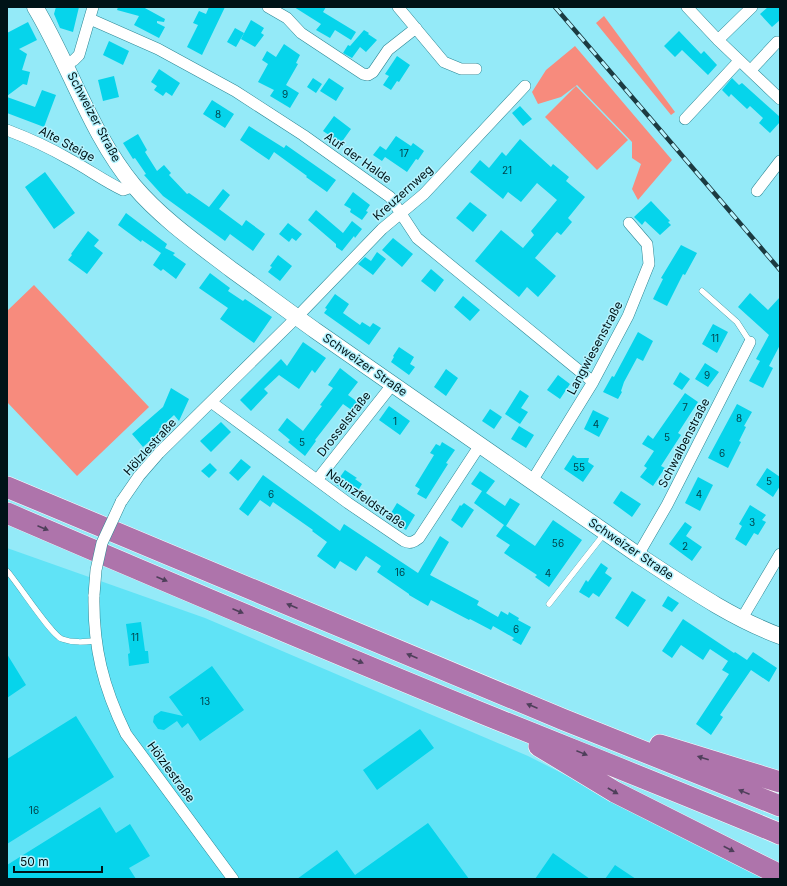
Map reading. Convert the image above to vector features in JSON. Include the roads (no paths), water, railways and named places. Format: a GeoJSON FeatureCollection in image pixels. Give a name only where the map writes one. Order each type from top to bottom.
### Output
{"type":"FeatureCollection","features":[{"type":"Feature","properties":{"kind":"highway"},"geometry":{"type":"LineString","coordinates":[[7,487],[562,719],[780,806]]}},
{"type":"Feature","properties":{"kind":"highway"},"geometry":{"type":"LineString","coordinates":[[7,513],[483,713],[639,775],[780,834]]}},
{"type":"Feature","properties":{"kind":"highway"},"geometry":{"type":"LineString","coordinates":[[483,713],[615,792],[780,875]]}},
{"type":"Feature","properties":{"kind":"highway"},"geometry":{"type":"LineString","coordinates":[[562,719],[609,728],[780,782]]}},
{"type":"Feature","properties":{"kind":"street","name":"Schweizer Straße"},"geometry":{"type":"LineString","coordinates":[[35,7],[66,64],[101,136],[119,165],[134,186],[155,208],[202,248],[392,384],[638,555],[741,620],[780,636]]}},
{"type":"Feature","properties":{"kind":"street"},"geometry":{"type":"LineString","coordinates":[[66,64],[74,60],[79,55],[93,7]]}},
{"type":"Feature","properties":{"kind":"street"},"geometry":{"type":"LineString","coordinates":[[268,7],[287,18],[301,33],[363,74],[368,75],[373,72],[388,50],[416,28]]}},
{"type":"Feature","properties":{"kind":"street"},"geometry":{"type":"LineString","coordinates":[[398,7],[444,62],[461,69],[476,69]]}},
{"type":"Feature","properties":{"kind":"street"},"geometry":{"type":"LineString","coordinates":[[688,7],[718,40],[780,99]]}},
{"type":"Feature","properties":{"kind":"street"},"geometry":{"type":"LineString","coordinates":[[718,40],[752,7]]}},
{"type":"Feature","properties":{"kind":"street","name":"Auf der Halde"},"geometry":{"type":"LineString","coordinates":[[90,19],[158,49],[234,91],[303,135],[390,197],[417,238],[593,382]]}},
{"type":"Feature","properties":{"kind":"street"},"geometry":{"type":"LineString","coordinates":[[751,70],[777,42]]}},
{"type":"Feature","properties":{"kind":"street"},"geometry":{"type":"LineString","coordinates":[[685,119],[739,61]]}},
{"type":"Feature","properties":{"kind":"street","name":"Kreuzernweg"},"geometry":{"type":"LineString","coordinates":[[297,317],[382,229],[424,194],[472,145],[526,86]]}},
{"type":"Feature","properties":{"kind":"street","name":"Alte Steige"},"geometry":{"type":"LineString","coordinates":[[7,130],[19,134],[69,159],[123,190],[134,186]]}},
{"type":"Feature","properties":{"kind":"street"},"geometry":{"type":"LineString","coordinates":[[756,191],[780,161]]}},
{"type":"Feature","properties":{"kind":"street","name":"Langwiesenstraße"},"geometry":{"type":"LineString","coordinates":[[532,481],[593,382],[628,316],[649,264],[647,244],[629,224]]}},
{"type":"Feature","properties":{"kind":"street","name":"Hölzlestraße"},"geometry":{"type":"LineString","coordinates":[[233,879],[126,734],[114,710],[99,663],[96,641],[94,595],[96,570],[102,543],[121,502],[139,476],[158,453],[297,317]]}},
{"type":"Feature","properties":{"kind":"street","name":"Schwalbenstraße"},"geometry":{"type":"LineString","coordinates":[[638,555],[667,505],[750,342]]}},
{"type":"Feature","properties":{"kind":"street","name":"Drosselstraße"},"geometry":{"type":"LineString","coordinates":[[317,480],[392,384]]}},
{"type":"Feature","properties":{"kind":"street","name":"Neunzfeldstraße"},"geometry":{"type":"LineString","coordinates":[[211,402],[354,508],[409,543],[420,538],[480,444]]}},
{"type":"Feature","properties":{"kind":"street"},"geometry":{"type":"LineString","coordinates":[[741,620],[780,554]]}},
{"type":"Feature","properties":{"kind":"lane"},"geometry":{"type":"LineString","coordinates":[[702,291],[737,322],[750,342]]}},
{"type":"Feature","properties":{"kind":"lane"},"geometry":{"type":"LineString","coordinates":[[549,604],[606,532]]}},
{"type":"Feature","properties":{"kind":"lane"},"geometry":{"type":"LineString","coordinates":[[7,571],[60,639],[75,642],[96,641]]}},
{"type":"Feature","properties":{"kind":"railway"},"geometry":{"type":"LineString","coordinates":[[555,7],[780,270]]}}]}
